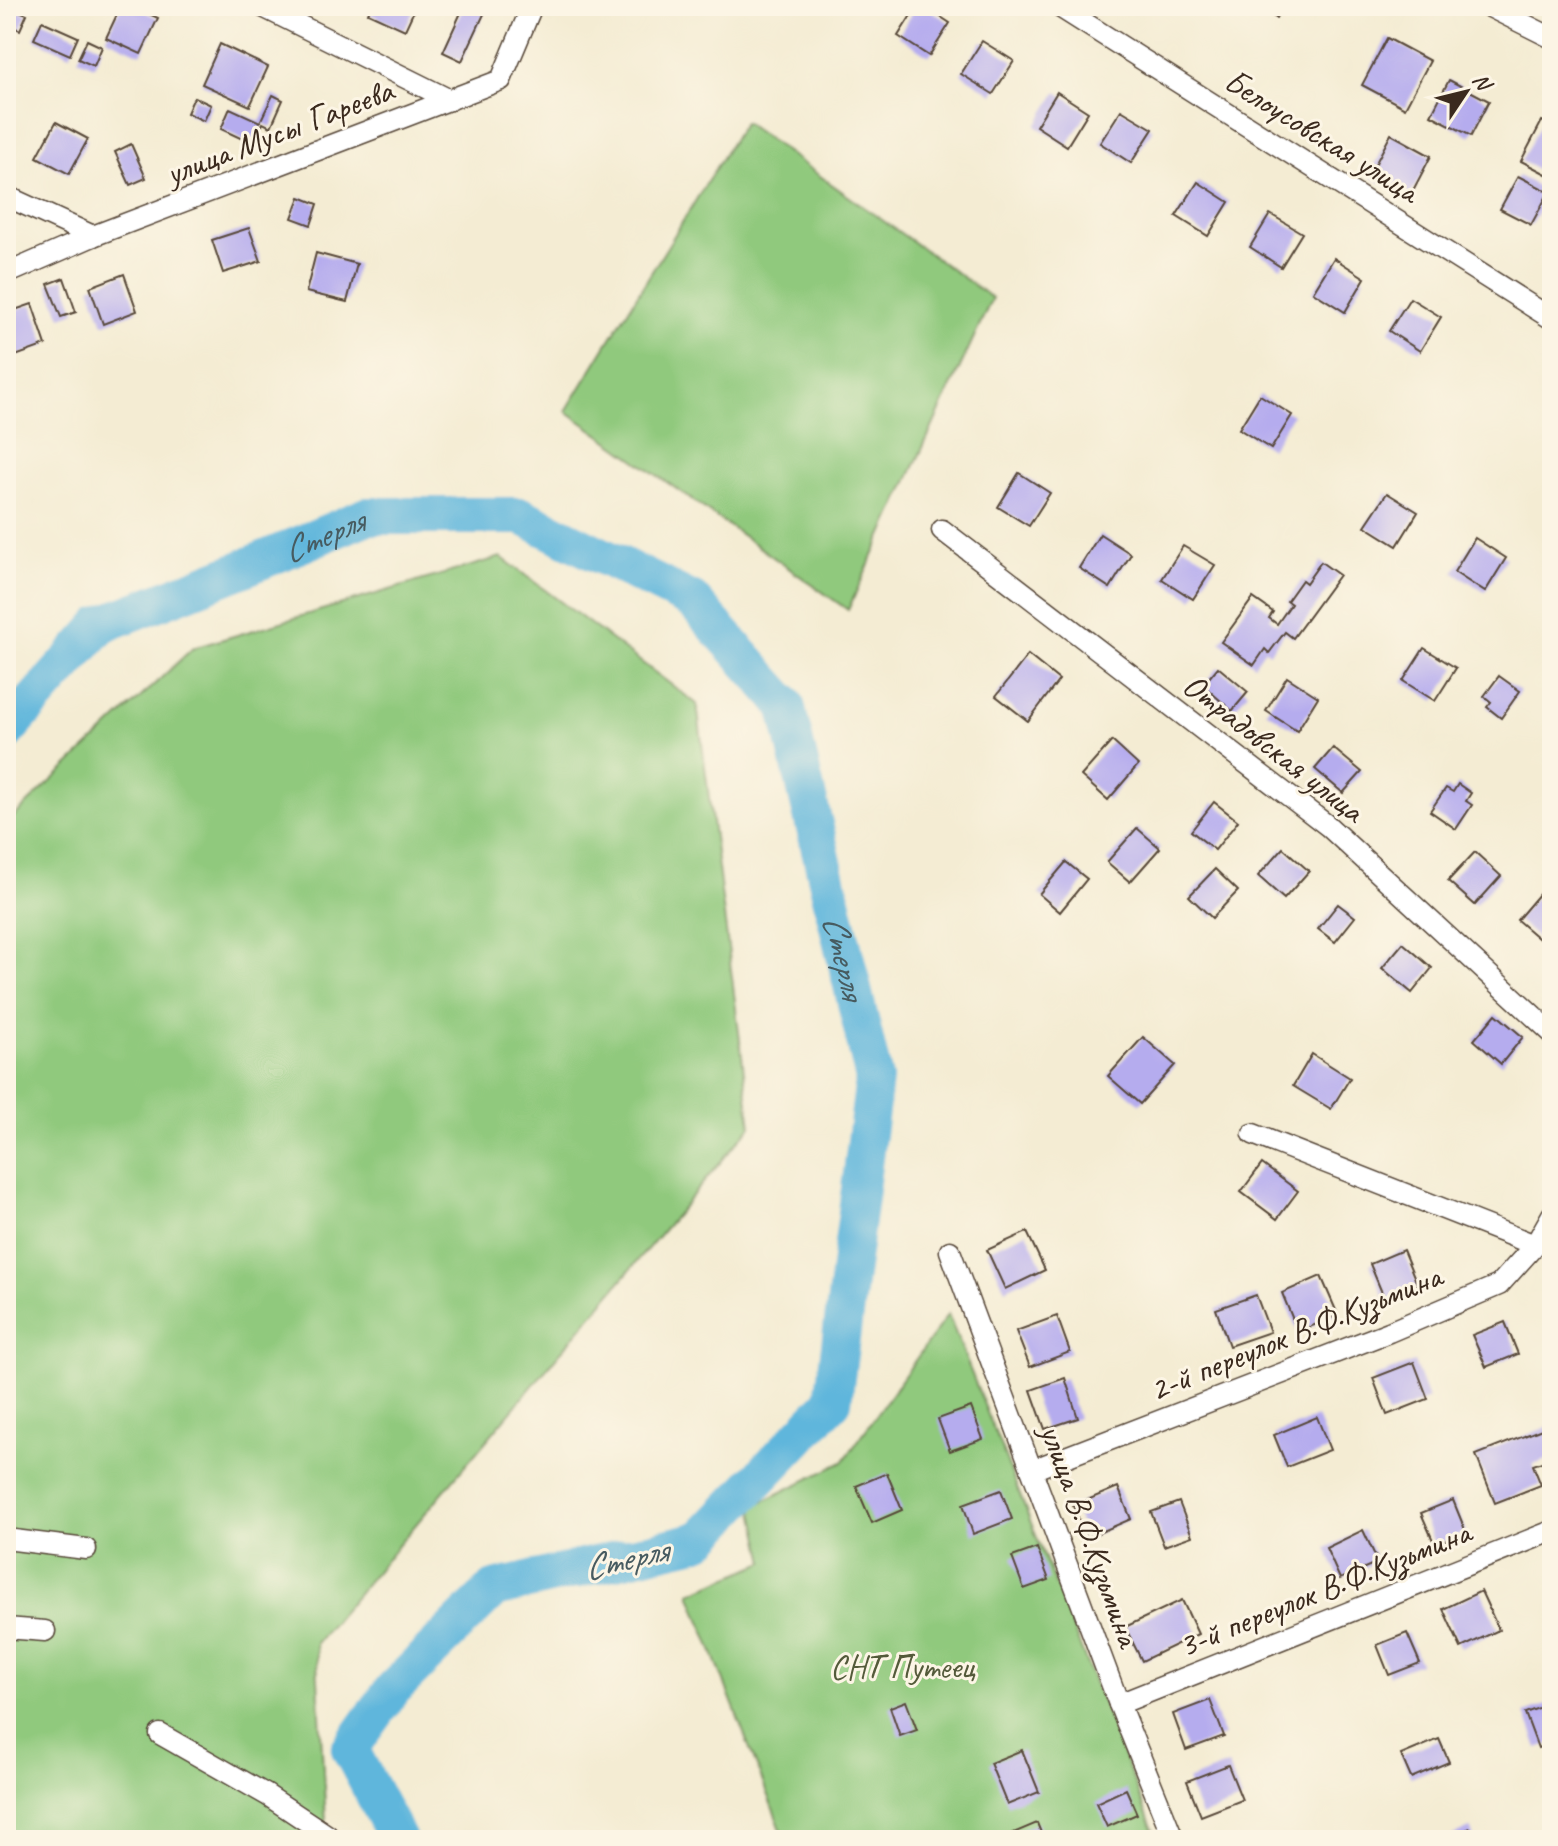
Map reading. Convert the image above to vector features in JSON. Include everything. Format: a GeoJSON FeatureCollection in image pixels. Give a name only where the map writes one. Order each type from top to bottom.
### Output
{"type":"FeatureCollection","features":[{"type":"Feature","properties":{"kind":"street"},"geometry":{"type":"LineString","coordinates":[[261,6],[450,100]]}},
{"type":"Feature","properties":{"kind":"street","name":"улица Мусы Гареева"},"geometry":{"type":"LineString","coordinates":[[6,274],[93,236],[501,80],[532,6]]}},
{"type":"Feature","properties":{"kind":"street","name":"Белоусовская улица"},"geometry":{"type":"LineString","coordinates":[[1058,6],[1552,319]]}},
{"type":"Feature","properties":{"kind":"street"},"geometry":{"type":"LineString","coordinates":[[1488,6],[1552,38]]}},
{"type":"Feature","properties":{"kind":"street"},"geometry":{"type":"LineString","coordinates":[[6,196],[93,236]]}},
{"type":"Feature","properties":{"kind":"street","name":"Отрадовская улица"},"geometry":{"type":"LineString","coordinates":[[942,530],[1328,826],[1552,1033]]}},
{"type":"Feature","properties":{"kind":"street"},"geometry":{"type":"LineString","coordinates":[[1253,1134],[1535,1245]]}},
{"type":"Feature","properties":{"kind":"street","name":"2-й переулок В.Ф.Кузьмина"},"geometry":{"type":"LineString","coordinates":[[1032,1470],[1389,1332],[1499,1285],[1535,1245],[1552,1215]]}},
{"type":"Feature","properties":{"kind":"street","name":"улица В.Ф.Кузьмина"},"geometry":{"type":"LineString","coordinates":[[950,1251],[1119,1704],[1174,1840]]}},
{"type":"Feature","properties":{"kind":"street","name":"3-й переулок В.Ф.Кузьмина"},"geometry":{"type":"LineString","coordinates":[[1119,1704],[1552,1531]]}},
{"type":"Feature","properties":{"kind":"street"},"geometry":{"type":"LineString","coordinates":[[6,1539],[86,1549]]}},
{"type":"Feature","properties":{"kind":"street"},"geometry":{"type":"LineString","coordinates":[[6,1628],[45,1631]]}},
{"type":"Feature","properties":{"kind":"street"},"geometry":{"type":"LineString","coordinates":[[160,1734],[267,1795],[331,1840]]}},
{"type":"Feature","properties":{"kind":"green space"},"geometry":{"type":"Polygon","coordinates":[[[744,122],[992,298],[848,610],[566,411],[744,122]]]}},
{"type":"Feature","properties":{"kind":"green space"},"geometry":{"type":"Polygon","coordinates":[[[501,557],[697,704],[751,1126],[316,1643],[327,1840],[6,1840],[6,824],[193,648],[501,557]]]}},
{"type":"Feature","properties":{"kind":"green space","name":"СНТ Путеец"},"geometry":{"type":"Polygon","coordinates":[[[948,1314],[1157,1840],[785,1840],[690,1593],[765,1562],[753,1506],[843,1462],[948,1314]]]}},
{"type":"Feature","properties":{"kind":"building"},"geometry":{"type":"Polygon","coordinates":[[[6,6],[27,14],[20,30],[6,24],[6,6]]]}},
{"type":"Feature","properties":{"kind":"building"},"geometry":{"type":"Polygon","coordinates":[[[121,6],[132,6],[158,18],[141,54],[106,38],[121,6]]]}},
{"type":"Feature","properties":{"kind":"building"},"geometry":{"type":"Polygon","coordinates":[[[371,6],[416,6],[405,30],[368,13],[371,6]]]}},
{"type":"Feature","properties":{"kind":"building"},"geometry":{"type":"Polygon","coordinates":[[[464,6],[473,6],[485,12],[462,61],[443,52],[464,6]]]}},
{"type":"Feature","properties":{"kind":"building"},"geometry":{"type":"Polygon","coordinates":[[[917,6],[924,6],[950,23],[929,56],[898,36],[917,6]]]}},
{"type":"Feature","properties":{"kind":"building"},"geometry":{"type":"Polygon","coordinates":[[[1254,6],[1282,6],[1276,18],[1254,6]]]}},
{"type":"Feature","properties":{"kind":"building"},"geometry":{"type":"Polygon","coordinates":[[[42,21],[78,37],[70,55],[34,39],[42,21]]]}},
{"type":"Feature","properties":{"kind":"building"},"geometry":{"type":"Polygon","coordinates":[[[1387,38],[1430,61],[1405,108],[1362,85],[1387,38]]]}},
{"type":"Feature","properties":{"kind":"building"},"geometry":{"type":"Polygon","coordinates":[[[87,40],[102,47],[94,66],[78,59],[87,40]]]}},
{"type":"Feature","properties":{"kind":"building"},"geometry":{"type":"Polygon","coordinates":[[[982,41],[1014,61],[993,94],[961,74],[982,41]]]}},
{"type":"Feature","properties":{"kind":"building"},"geometry":{"type":"Polygon","coordinates":[[[220,44],[268,67],[250,106],[202,84],[220,44]]]}},
{"type":"Feature","properties":{"kind":"building"},"geometry":{"type":"Polygon","coordinates":[[[1449,80],[1489,101],[1471,136],[1431,115],[1449,80]]]}},
{"type":"Feature","properties":{"kind":"building"},"geometry":{"type":"Polygon","coordinates":[[[1057,92],[1088,112],[1067,146],[1036,126],[1057,92]]]}},
{"type":"Feature","properties":{"kind":"building"},"geometry":{"type":"Polygon","coordinates":[[[273,95],[283,100],[271,127],[263,123],[253,144],[221,129],[230,108],[260,122],[273,95]]]}},
{"type":"Feature","properties":{"kind":"building"},"geometry":{"type":"Polygon","coordinates":[[[194,97],[211,105],[204,121],[187,113],[194,97]]]}},
{"type":"Feature","properties":{"kind":"building"},"geometry":{"type":"Polygon","coordinates":[[[1121,110],[1153,129],[1131,163],[1100,143],[1121,110]]]}},
{"type":"Feature","properties":{"kind":"building"},"geometry":{"type":"Polygon","coordinates":[[[1542,121],[1552,126],[1552,177],[1521,161],[1542,121]]]}},
{"type":"Feature","properties":{"kind":"building"},"geometry":{"type":"Polygon","coordinates":[[[56,122],[88,139],[69,174],[37,157],[56,122]]]}},
{"type":"Feature","properties":{"kind":"building"},"geometry":{"type":"Polygon","coordinates":[[[1391,134],[1431,156],[1409,198],[1369,176],[1391,134]]]}},
{"type":"Feature","properties":{"kind":"building"},"geometry":{"type":"Polygon","coordinates":[[[131,144],[146,178],[130,185],[115,152],[131,144]]]}},
{"type":"Feature","properties":{"kind":"building"},"geometry":{"type":"Polygon","coordinates":[[[1518,176],[1549,192],[1531,225],[1500,209],[1518,176]]]}},
{"type":"Feature","properties":{"kind":"building"},"geometry":{"type":"Polygon","coordinates":[[[1198,182],[1229,202],[1208,236],[1176,216],[1198,182]]]}},
{"type":"Feature","properties":{"kind":"building"},"geometry":{"type":"Polygon","coordinates":[[[300,197],[318,204],[311,225],[292,218],[300,197]]]}},
{"type":"Feature","properties":{"kind":"building"},"geometry":{"type":"Polygon","coordinates":[[[1270,214],[1302,233],[1281,267],[1250,247],[1270,214]]]}},
{"type":"Feature","properties":{"kind":"building"},"geometry":{"type":"Polygon","coordinates":[[[249,228],[261,261],[223,273],[212,240],[249,228]]]}},
{"type":"Feature","properties":{"kind":"building"},"geometry":{"type":"Polygon","coordinates":[[[316,253],[357,264],[347,302],[306,292],[316,253]]]}},
{"type":"Feature","properties":{"kind":"building"},"geometry":{"type":"Polygon","coordinates":[[[1334,258],[1365,278],[1345,312],[1313,292],[1334,258]]]}},
{"type":"Feature","properties":{"kind":"building"},"geometry":{"type":"Polygon","coordinates":[[[124,274],[137,311],[103,324],[90,287],[124,274]]]}},
{"type":"Feature","properties":{"kind":"building"},"geometry":{"type":"Polygon","coordinates":[[[64,278],[76,312],[61,317],[48,284],[64,278]]]}},
{"type":"Feature","properties":{"kind":"building"},"geometry":{"type":"Polygon","coordinates":[[[1410,298],[1441,317],[1420,351],[1389,331],[1410,298]]]}},
{"type":"Feature","properties":{"kind":"building"},"geometry":{"type":"Polygon","coordinates":[[[32,304],[46,345],[10,358],[6,346],[6,313],[32,304]]]}},
{"type":"Feature","properties":{"kind":"building"},"geometry":{"type":"Polygon","coordinates":[[[1260,395],[1292,415],[1271,449],[1239,429],[1260,395]]]}},
{"type":"Feature","properties":{"kind":"building"},"geometry":{"type":"Polygon","coordinates":[[[1019,473],[1050,493],[1029,526],[998,507],[1019,473]]]}},
{"type":"Feature","properties":{"kind":"building"},"geometry":{"type":"Polygon","coordinates":[[[1387,493],[1418,512],[1397,546],[1365,526],[1387,493]]]}},
{"type":"Feature","properties":{"kind":"building"},"geometry":{"type":"Polygon","coordinates":[[[1100,534],[1131,554],[1110,588],[1079,568],[1100,534]]]}},
{"type":"Feature","properties":{"kind":"building"},"geometry":{"type":"Polygon","coordinates":[[[1475,538],[1506,558],[1485,592],[1454,572],[1475,538]]]}},
{"type":"Feature","properties":{"kind":"building"},"geometry":{"type":"Polygon","coordinates":[[[1183,546],[1215,565],[1193,599],[1162,579],[1183,546]]]}},
{"type":"Feature","properties":{"kind":"building"},"geometry":{"type":"Polygon","coordinates":[[[1321,562],[1339,575],[1293,638],[1285,632],[1269,653],[1265,649],[1254,665],[1221,642],[1253,598],[1273,612],[1269,618],[1277,624],[1291,604],[1287,601],[1302,580],[1306,583],[1321,562]]]}},
{"type":"Feature","properties":{"kind":"building"},"geometry":{"type":"Polygon","coordinates":[[[1424,648],[1456,668],[1435,701],[1403,681],[1424,648]]]}},
{"type":"Feature","properties":{"kind":"building"},"geometry":{"type":"Polygon","coordinates":[[[1028,655],[1059,680],[1028,721],[996,696],[1028,655]]]}},
{"type":"Feature","properties":{"kind":"building"},"geometry":{"type":"Polygon","coordinates":[[[1218,667],[1248,692],[1232,711],[1203,685],[1218,667]]]}},
{"type":"Feature","properties":{"kind":"building"},"geometry":{"type":"Polygon","coordinates":[[[1499,676],[1520,691],[1501,718],[1487,707],[1491,702],[1484,696],[1499,676]]]}},
{"type":"Feature","properties":{"kind":"building"},"geometry":{"type":"Polygon","coordinates":[[[1287,677],[1318,697],[1297,731],[1266,711],[1287,677]]]}},
{"type":"Feature","properties":{"kind":"building"},"geometry":{"type":"Polygon","coordinates":[[[1112,741],[1138,765],[1108,800],[1081,776],[1112,741]]]}},
{"type":"Feature","properties":{"kind":"building"},"geometry":{"type":"Polygon","coordinates":[[[1333,748],[1362,772],[1343,793],[1315,769],[1333,748]]]}},
{"type":"Feature","properties":{"kind":"building"},"geometry":{"type":"Polygon","coordinates":[[[1458,784],[1471,793],[1466,801],[1472,805],[1456,829],[1430,811],[1446,788],[1453,792],[1458,784]]]}},
{"type":"Feature","properties":{"kind":"building"},"geometry":{"type":"Polygon","coordinates":[[[1214,802],[1238,821],[1215,850],[1191,831],[1214,802]]]}},
{"type":"Feature","properties":{"kind":"building"},"geometry":{"type":"Polygon","coordinates":[[[1137,828],[1160,848],[1130,882],[1107,862],[1137,828]]]}},
{"type":"Feature","properties":{"kind":"building"},"geometry":{"type":"Polygon","coordinates":[[[1283,848],[1309,871],[1284,899],[1258,876],[1283,848]]]}},
{"type":"Feature","properties":{"kind":"building"},"geometry":{"type":"Polygon","coordinates":[[[1475,852],[1501,876],[1475,905],[1448,881],[1475,852]]]}},
{"type":"Feature","properties":{"kind":"building"},"geometry":{"type":"Polygon","coordinates":[[[1066,862],[1087,879],[1060,912],[1039,894],[1066,862]]]}},
{"type":"Feature","properties":{"kind":"building"},"geometry":{"type":"Polygon","coordinates":[[[1215,869],[1238,891],[1212,918],[1189,896],[1215,869]]]}},
{"type":"Feature","properties":{"kind":"building"},"geometry":{"type":"Polygon","coordinates":[[[1552,879],[1552,950],[1517,920],[1552,879]]]}},
{"type":"Feature","properties":{"kind":"building"},"geometry":{"type":"Polygon","coordinates":[[[1338,904],[1355,917],[1335,942],[1318,929],[1338,904]]]}},
{"type":"Feature","properties":{"kind":"building"},"geometry":{"type":"Polygon","coordinates":[[[1403,943],[1432,968],[1412,993],[1382,968],[1403,943]]]}},
{"type":"Feature","properties":{"kind":"building"},"geometry":{"type":"Polygon","coordinates":[[[1496,1014],[1523,1037],[1501,1064],[1474,1040],[1496,1014]]]}},
{"type":"Feature","properties":{"kind":"building"},"geometry":{"type":"Polygon","coordinates":[[[1143,1037],[1175,1065],[1140,1104],[1108,1076],[1143,1037]]]}},
{"type":"Feature","properties":{"kind":"building"},"geometry":{"type":"Polygon","coordinates":[[[1312,1054],[1350,1078],[1331,1109],[1293,1086],[1312,1054]]]}},
{"type":"Feature","properties":{"kind":"building"},"geometry":{"type":"Polygon","coordinates":[[[1262,1164],[1298,1191],[1277,1219],[1241,1192],[1262,1164]]]}},
{"type":"Feature","properties":{"kind":"building"},"geometry":{"type":"Polygon","coordinates":[[[1027,1232],[1045,1270],[1005,1289],[987,1250],[1027,1232]]]}},
{"type":"Feature","properties":{"kind":"building"},"geometry":{"type":"Polygon","coordinates":[[[1403,1250],[1418,1286],[1385,1300],[1370,1264],[1403,1250]]]}},
{"type":"Feature","properties":{"kind":"building"},"geometry":{"type":"Polygon","coordinates":[[[1321,1276],[1338,1315],[1298,1332],[1282,1293],[1321,1276]]]}},
{"type":"Feature","properties":{"kind":"building"},"geometry":{"type":"Polygon","coordinates":[[[1256,1295],[1270,1332],[1229,1346],[1216,1309],[1256,1295]]]}},
{"type":"Feature","properties":{"kind":"building"},"geometry":{"type":"Polygon","coordinates":[[[1057,1316],[1070,1352],[1030,1367],[1016,1331],[1057,1316]]]}},
{"type":"Feature","properties":{"kind":"building"},"geometry":{"type":"Polygon","coordinates":[[[1505,1322],[1518,1354],[1486,1367],[1472,1335],[1505,1322]]]}},
{"type":"Feature","properties":{"kind":"building"},"geometry":{"type":"Polygon","coordinates":[[[1414,1362],[1428,1399],[1387,1415],[1373,1378],[1414,1362]]]}},
{"type":"Feature","properties":{"kind":"building"},"geometry":{"type":"Polygon","coordinates":[[[1065,1378],[1078,1418],[1045,1429],[1031,1390],[1065,1378]]]}},
{"type":"Feature","properties":{"kind":"building"},"geometry":{"type":"Polygon","coordinates":[[[971,1407],[983,1439],[950,1451],[938,1419],[971,1407]]]}},
{"type":"Feature","properties":{"kind":"building"},"geometry":{"type":"Polygon","coordinates":[[[1317,1417],[1330,1450],[1287,1467],[1274,1435],[1317,1417]]]}},
{"type":"Feature","properties":{"kind":"building"},"geometry":{"type":"Polygon","coordinates":[[[1552,1425],[1552,1464],[1550,1459],[1533,1465],[1541,1485],[1495,1503],[1476,1455],[1552,1425]]]}},
{"type":"Feature","properties":{"kind":"building"},"geometry":{"type":"Polygon","coordinates":[[[887,1473],[902,1510],[872,1523],[856,1486],[887,1473]]]}},
{"type":"Feature","properties":{"kind":"building"},"geometry":{"type":"Polygon","coordinates":[[[1118,1487],[1131,1519],[1087,1538],[1073,1506],[1118,1487]]]}},
{"type":"Feature","properties":{"kind":"building"},"geometry":{"type":"Polygon","coordinates":[[[1001,1490],[1012,1519],[973,1534],[963,1504],[1001,1490]]]}},
{"type":"Feature","properties":{"kind":"building"},"geometry":{"type":"Polygon","coordinates":[[[1453,1500],[1466,1532],[1435,1545],[1421,1513],[1453,1500]]]}},
{"type":"Feature","properties":{"kind":"building"},"geometry":{"type":"Polygon","coordinates":[[[1179,1502],[1192,1536],[1164,1546],[1151,1512],[1179,1502]]]}},
{"type":"Feature","properties":{"kind":"building"},"geometry":{"type":"Polygon","coordinates":[[[1363,1530],[1378,1562],[1340,1579],[1326,1548],[1363,1530]]]}},
{"type":"Feature","properties":{"kind":"building"},"geometry":{"type":"Polygon","coordinates":[[[1037,1548],[1049,1580],[1024,1589],[1012,1557],[1037,1548]]]}},
{"type":"Feature","properties":{"kind":"building"},"geometry":{"type":"Polygon","coordinates":[[[1481,1591],[1499,1630],[1461,1648],[1443,1609],[1481,1591]]]}},
{"type":"Feature","properties":{"kind":"building"},"geometry":{"type":"Polygon","coordinates":[[[1182,1600],[1198,1634],[1142,1661],[1125,1627],[1182,1600]]]}},
{"type":"Feature","properties":{"kind":"building"},"geometry":{"type":"Polygon","coordinates":[[[1407,1633],[1420,1663],[1389,1675],[1377,1645],[1407,1633]]]}},
{"type":"Feature","properties":{"kind":"building"},"geometry":{"type":"Polygon","coordinates":[[[1210,1700],[1224,1736],[1186,1750],[1173,1714],[1210,1700]]]}},
{"type":"Feature","properties":{"kind":"building"},"geometry":{"type":"Polygon","coordinates":[[[906,1701],[917,1730],[900,1736],[890,1707],[906,1701]]]}},
{"type":"Feature","properties":{"kind":"building"},"geometry":{"type":"Polygon","coordinates":[[[1552,1703],[1552,1743],[1538,1748],[1525,1713],[1552,1703]]]}},
{"type":"Feature","properties":{"kind":"building"},"geometry":{"type":"Polygon","coordinates":[[[1439,1739],[1449,1762],[1411,1778],[1401,1755],[1439,1739]]]}},
{"type":"Feature","properties":{"kind":"building"},"geometry":{"type":"Polygon","coordinates":[[[1022,1750],[1039,1792],[1007,1805],[990,1763],[1022,1750]]]}},
{"type":"Feature","properties":{"kind":"building"},"geometry":{"type":"Polygon","coordinates":[[[1228,1765],[1242,1800],[1201,1816],[1187,1781],[1228,1765]]]}},
{"type":"Feature","properties":{"kind":"building"},"geometry":{"type":"Polygon","coordinates":[[[1126,1789],[1137,1814],[1107,1827],[1096,1803],[1126,1789]]]}},
{"type":"Feature","properties":{"kind":"building"},"geometry":{"type":"Polygon","coordinates":[[[1037,1823],[1044,1840],[997,1840],[1037,1823]]]}},
{"type":"Feature","properties":{"kind":"building"},"geometry":{"type":"Polygon","coordinates":[[[1470,1828],[1475,1840],[1443,1840],[1470,1828]]]}},
{"type":"Feature","properties":{"kind":"waterway","name":"Стерля"},"geometry":{"type":"LineString","coordinates":[[6,732],[101,625],[367,516],[521,516],[693,601],[786,705],[874,1079],[833,1401],[700,1540],[494,1589],[393,1689],[350,1749],[398,1840]]}}]}
